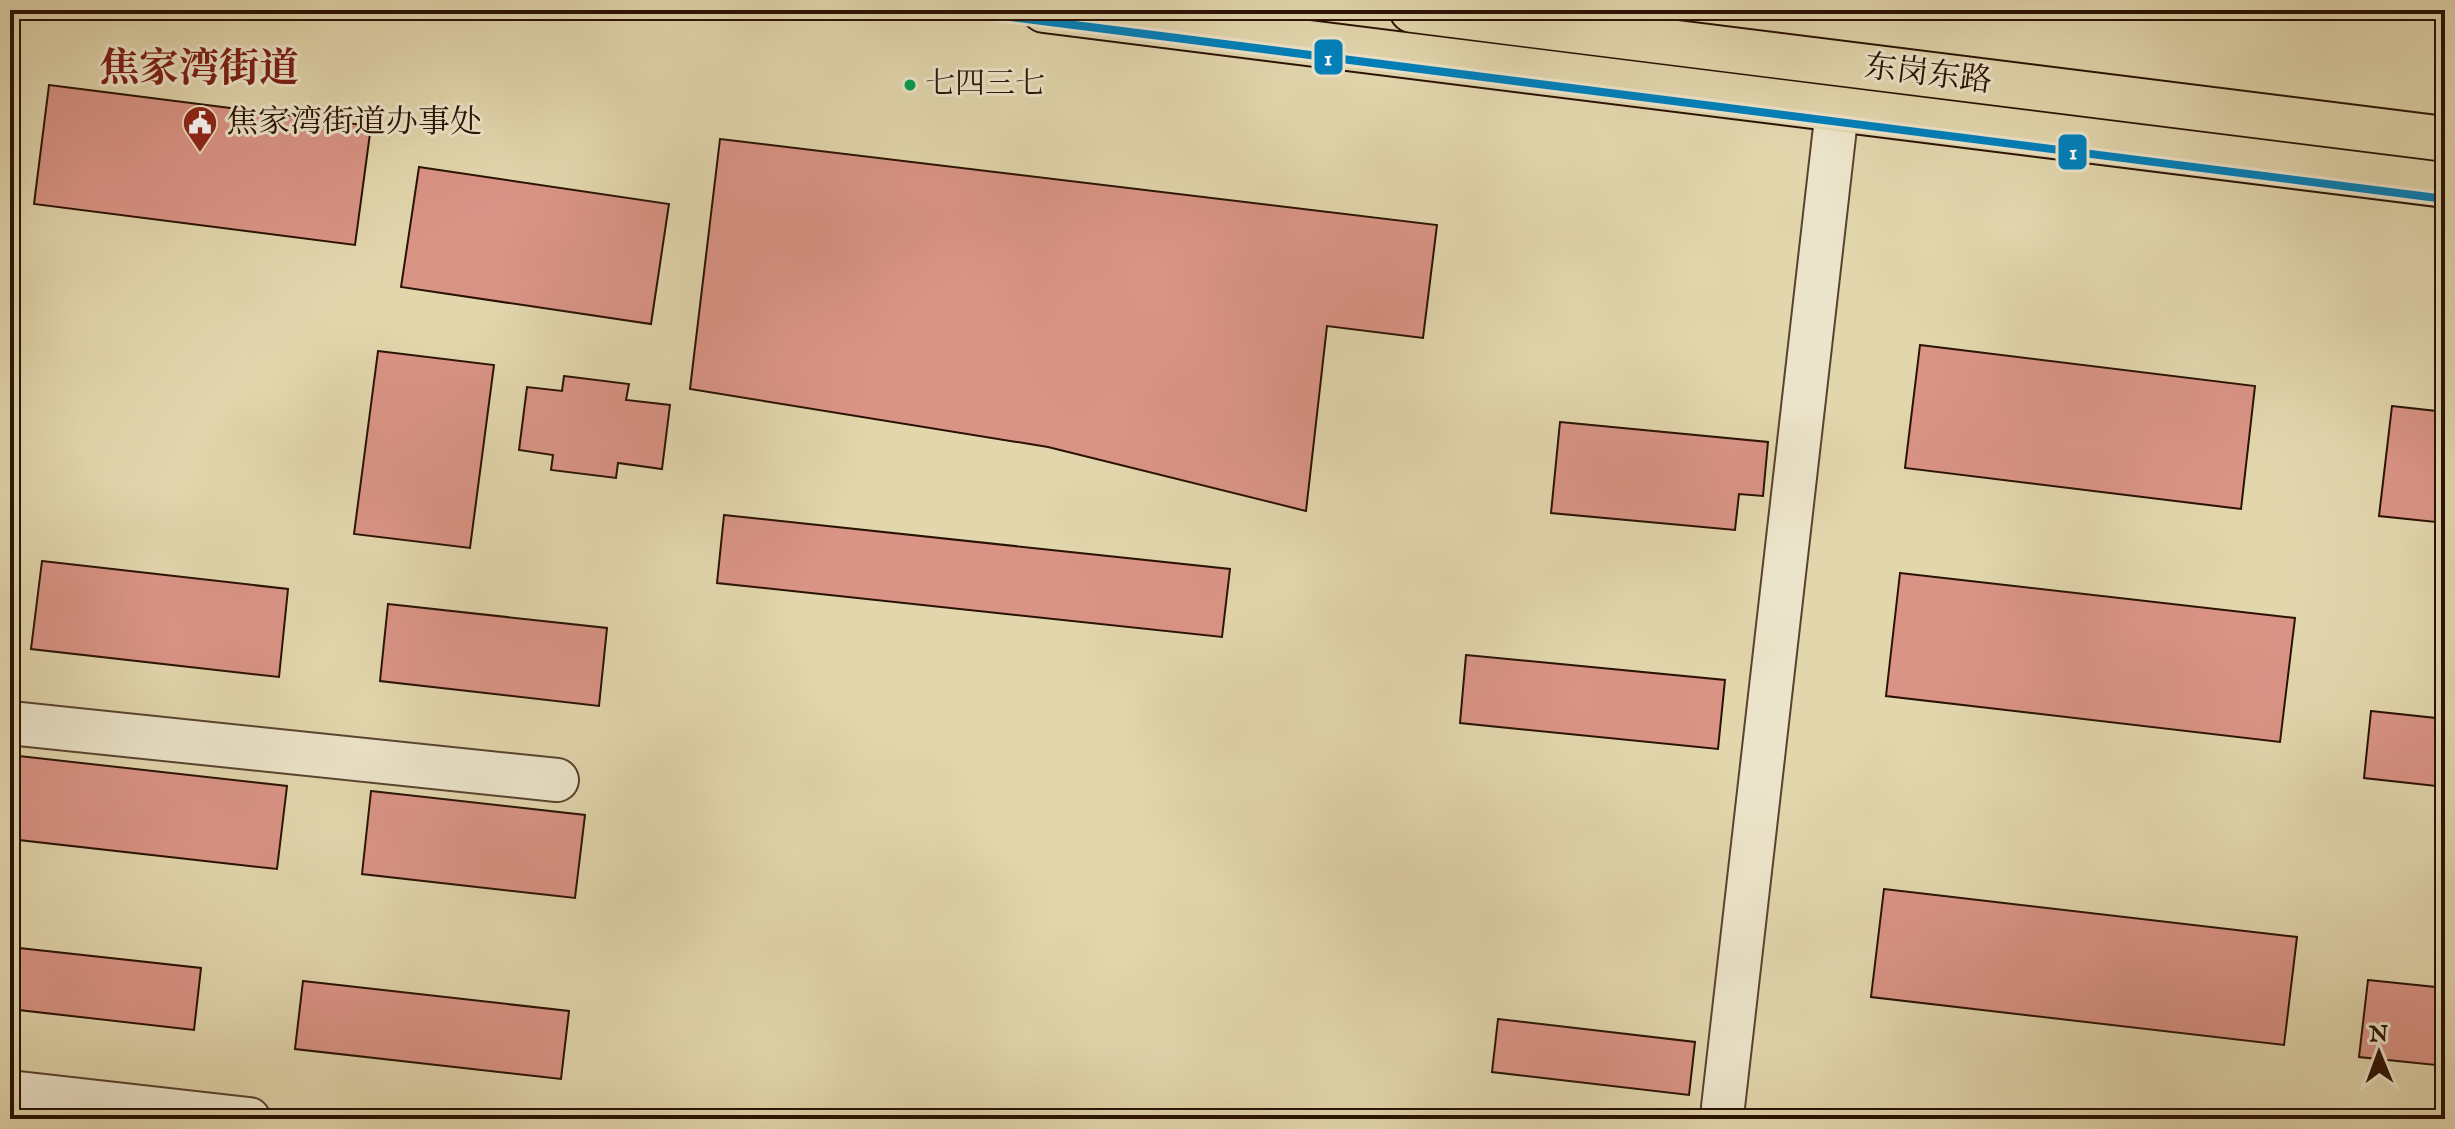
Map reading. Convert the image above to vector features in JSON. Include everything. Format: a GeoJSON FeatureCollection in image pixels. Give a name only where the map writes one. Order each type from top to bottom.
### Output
{"type":"FeatureCollection","features":[{"type":"Feature","properties":{"kind":"main road","name":"东岗东路"},"geometry":{"type":"LineString","coordinates":[[1044,10],[1274,24],[1837,110],[2445,185]]}},
{"type":"Feature","properties":{"kind":"main road","name":"东岗东路"},"geometry":{"type":"LineString","coordinates":[[1412,10],[2445,139]]}},
{"type":"Feature","properties":{"kind":"street"},"geometry":{"type":"LineString","coordinates":[[1723,1107],[1837,110]]}},
{"type":"Feature","properties":{"kind":"street"},"geometry":{"type":"LineString","coordinates":[[10,723],[557,780]]}},
{"type":"Feature","properties":{"kind":"street"},"geometry":{"type":"LineString","coordinates":[[10,1092],[249,1119]]}},
{"type":"Feature","properties":{"kind":"building"},"geometry":{"type":"Polygon","coordinates":[[[49,85],[371,126],[355,245],[34,204],[49,85]]]}},
{"type":"Feature","properties":{"kind":"building"},"geometry":{"type":"Polygon","coordinates":[[[720,139],[1437,225],[1423,338],[1327,326],[1306,511],[1048,447],[690,389],[720,139]]]}},
{"type":"Feature","properties":{"kind":"building"},"geometry":{"type":"Polygon","coordinates":[[[419,167],[669,204],[651,324],[401,287],[419,167]]]}},
{"type":"Feature","properties":{"kind":"building"},"geometry":{"type":"Polygon","coordinates":[[[1920,345],[2255,386],[2241,509],[1905,468],[1920,345]]]}},
{"type":"Feature","properties":{"kind":"building"},"geometry":{"type":"Polygon","coordinates":[[[378,351],[494,365],[470,548],[354,534],[378,351]]]}},
{"type":"Feature","properties":{"kind":"building"},"geometry":{"type":"Polygon","coordinates":[[[564,376],[629,384],[626,400],[670,405],[662,469],[618,463],[616,478],[551,470],[553,455],[519,450],[527,387],[562,391],[564,376]]]}},
{"type":"Feature","properties":{"kind":"building"},"geometry":{"type":"Polygon","coordinates":[[[2392,406],[2445,412],[2445,523],[2379,516],[2392,406]]]}},
{"type":"Feature","properties":{"kind":"building"},"geometry":{"type":"Polygon","coordinates":[[[1560,422],[1768,442],[1763,496],[1739,494],[1735,530],[1551,513],[1560,422]]]}},
{"type":"Feature","properties":{"kind":"building"},"geometry":{"type":"Polygon","coordinates":[[[724,515],[1230,569],[1222,637],[717,583],[724,515]]]}},
{"type":"Feature","properties":{"kind":"building"},"geometry":{"type":"Polygon","coordinates":[[[42,561],[288,589],[279,677],[31,649],[42,561]]]}},
{"type":"Feature","properties":{"kind":"building"},"geometry":{"type":"Polygon","coordinates":[[[1900,573],[2295,618],[2280,742],[1886,696],[1900,573]]]}},
{"type":"Feature","properties":{"kind":"building"},"geometry":{"type":"Polygon","coordinates":[[[388,604],[607,628],[599,706],[380,681],[388,604]]]}},
{"type":"Feature","properties":{"kind":"building"},"geometry":{"type":"Polygon","coordinates":[[[1466,655],[1725,680],[1718,749],[1460,723],[1466,655]]]}},
{"type":"Feature","properties":{"kind":"building"},"geometry":{"type":"Polygon","coordinates":[[[2371,711],[2445,719],[2445,787],[2364,778],[2371,711]]]}},
{"type":"Feature","properties":{"kind":"building"},"geometry":{"type":"Polygon","coordinates":[[[10,755],[287,786],[277,869],[10,839],[10,755]]]}},
{"type":"Feature","properties":{"kind":"building"},"geometry":{"type":"Polygon","coordinates":[[[371,791],[585,815],[575,898],[362,874],[371,791]]]}},
{"type":"Feature","properties":{"kind":"building"},"geometry":{"type":"Polygon","coordinates":[[[1884,889],[2297,937],[2284,1045],[1871,997],[1884,889]]]}},
{"type":"Feature","properties":{"kind":"building"},"geometry":{"type":"Polygon","coordinates":[[[10,947],[201,968],[194,1030],[10,1009],[10,947]]]}},
{"type":"Feature","properties":{"kind":"building"},"geometry":{"type":"Polygon","coordinates":[[[2368,980],[2445,988],[2445,1066],[2359,1057],[2368,980]]]}},
{"type":"Feature","properties":{"kind":"building"},"geometry":{"type":"Polygon","coordinates":[[[303,981],[569,1011],[561,1079],[295,1049],[303,981]]]}},
{"type":"Feature","properties":{"kind":"building"},"geometry":{"type":"Polygon","coordinates":[[[1498,1019],[1695,1042],[1689,1095],[1492,1072],[1498,1019]]]}},
{"type":"Feature","properties":{"kind":"transit line","name":"1"},"geometry":{"type":"LineString","coordinates":[[956,10],[2445,199]]}},
{"type":"Feature","properties":{"kind":"place","name":"七四三七"},"geometry":{"type":"Point","coordinates":[910,85]}},
{"type":"Feature","properties":{"kind":"place","name":"焦家湾街道办事处"},"geometry":{"type":"Point","coordinates":[200,154]}},
{"type":"Feature","properties":{"kind":"district","name":"焦家湾街道"},"geometry":{"type":"Point","coordinates":[199,70]}}]}
